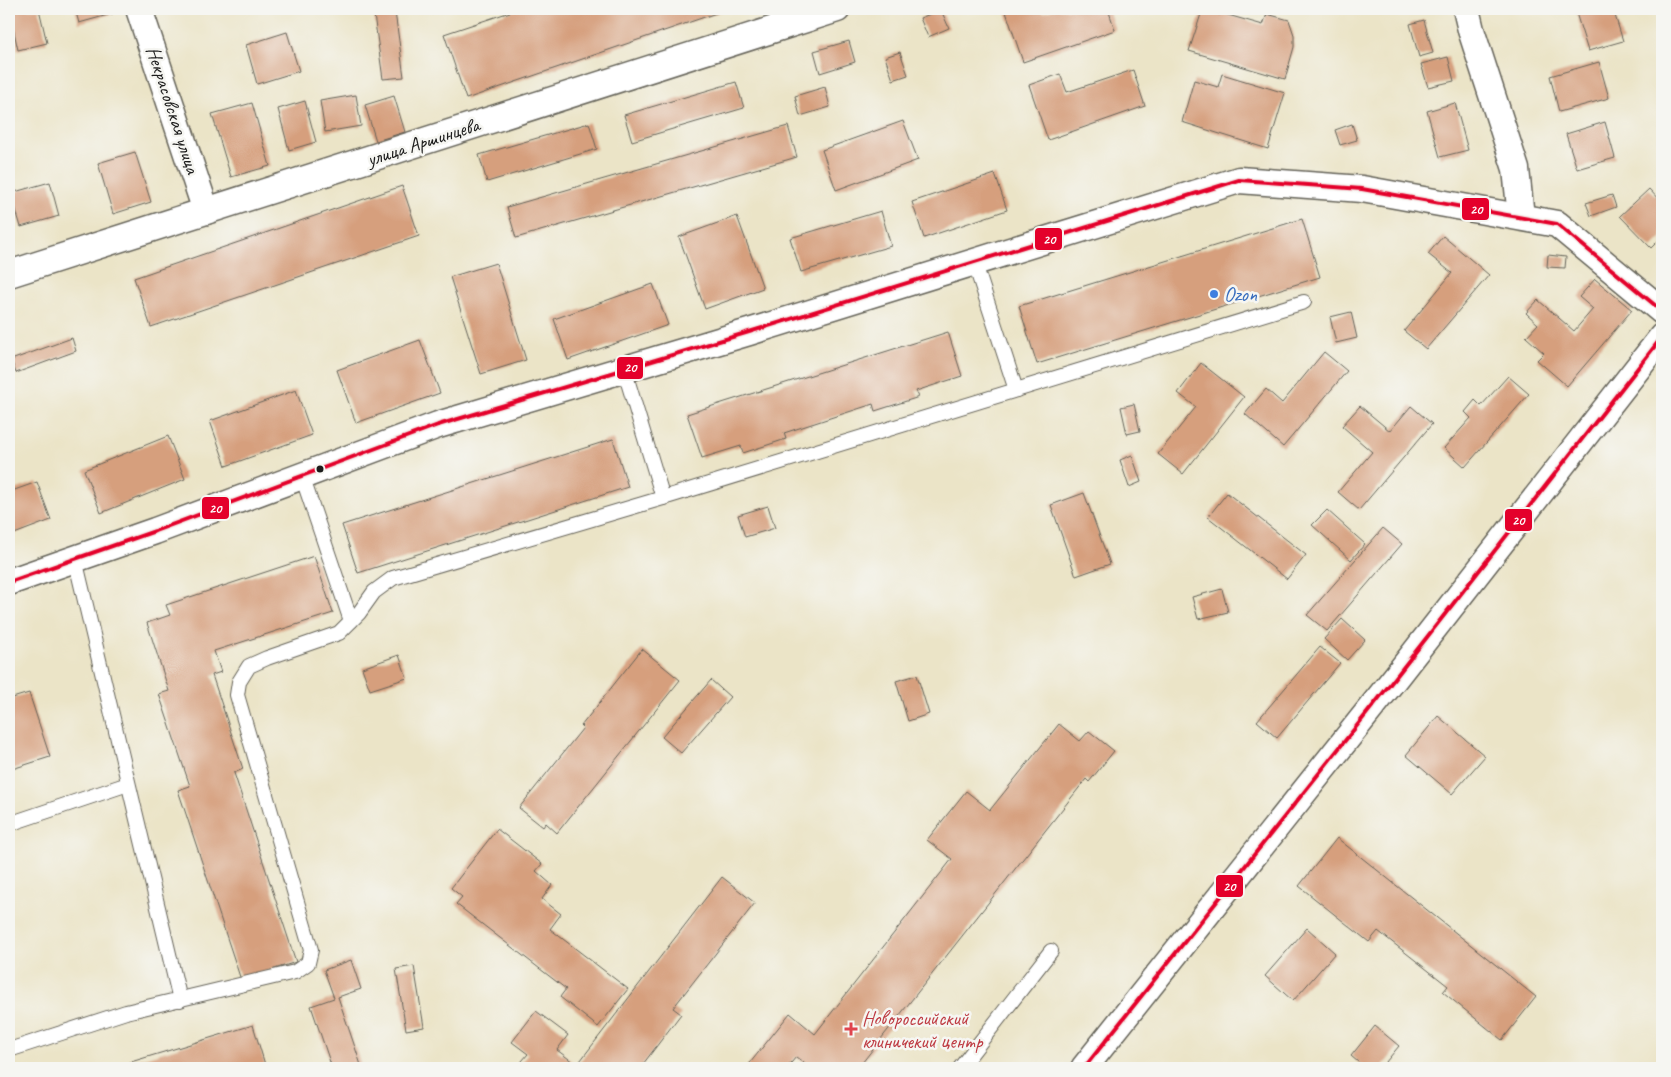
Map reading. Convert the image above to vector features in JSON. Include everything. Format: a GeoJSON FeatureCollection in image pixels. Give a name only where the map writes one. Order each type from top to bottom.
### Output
{"type":"FeatureCollection","features":[{"type":"Feature","properties":{"kind":"street","name":"Некрасовская улица"},"geometry":{"type":"LineString","coordinates":[[139,9],[206,211]]}},
{"type":"Feature","properties":{"kind":"street","name":"улица Аршинцева"},"geometry":{"type":"LineString","coordinates":[[9,274],[837,9]]}},
{"type":"Feature","properties":{"kind":"street"},"geometry":{"type":"LineString","coordinates":[[1466,9],[1516,169],[1521,217]]}},
{"type":"Feature","properties":{"kind":"street"},"geometry":{"type":"LineString","coordinates":[[9,582],[302,476],[438,424],[624,369],[1238,180],[1362,189],[1557,224],[1662,311]]}},
{"type":"Feature","properties":{"kind":"street"},"geometry":{"type":"LineString","coordinates":[[1084,1068],[1395,678],[1662,337]]}},
{"type":"Feature","properties":{"kind":"lane"},"geometry":{"type":"LineString","coordinates":[[974,262],[1016,390]]}},
{"type":"Feature","properties":{"kind":"lane"},"geometry":{"type":"LineString","coordinates":[[9,1050],[126,1012],[295,972],[308,963],[311,950],[237,695],[239,682],[249,666],[339,633],[359,613],[374,592],[393,578],[663,498],[1304,302]]}},
{"type":"Feature","properties":{"kind":"lane"},"geometry":{"type":"LineString","coordinates":[[624,369],[663,498]]}},
{"type":"Feature","properties":{"kind":"lane"},"geometry":{"type":"LineString","coordinates":[[302,476],[351,621]]}},
{"type":"Feature","properties":{"kind":"lane"},"geometry":{"type":"LineString","coordinates":[[75,559],[180,1000]]}},
{"type":"Feature","properties":{"kind":"lane"},"geometry":{"type":"LineString","coordinates":[[9,824],[128,784]]}},
{"type":"Feature","properties":{"kind":"lane"},"geometry":{"type":"LineString","coordinates":[[960,1068],[1051,951]]}},
{"type":"Feature","properties":{"kind":"building"},"geometry":{"type":"Polygon","coordinates":[[[9,9],[39,9],[47,43],[18,50],[9,9]]]}},
{"type":"Feature","properties":{"kind":"building"},"geometry":{"type":"Polygon","coordinates":[[[75,9],[114,9],[115,13],[79,23],[75,9]]]}},
{"type":"Feature","properties":{"kind":"building"},"geometry":{"type":"Polygon","coordinates":[[[519,9],[728,9],[466,99],[444,34],[519,9]]]}},
{"type":"Feature","properties":{"kind":"building"},"geometry":{"type":"Polygon","coordinates":[[[1005,9],[1042,9],[1043,13],[1055,9],[1108,9],[1115,30],[1023,62],[1005,9]]]}},
{"type":"Feature","properties":{"kind":"building"},"geometry":{"type":"Polygon","coordinates":[[[1590,9],[1613,9],[1623,41],[1588,51],[1576,13],[1590,9]]]}},
{"type":"Feature","properties":{"kind":"building"},"geometry":{"type":"Polygon","coordinates":[[[941,10],[949,28],[928,37],[920,18],[941,10]]]}},
{"type":"Feature","properties":{"kind":"building"},"geometry":{"type":"Polygon","coordinates":[[[1202,11],[1220,15],[1221,13],[1263,25],[1267,14],[1289,20],[1294,35],[1294,47],[1285,79],[1189,51],[1202,11]]]}},
{"type":"Feature","properties":{"kind":"building"},"geometry":{"type":"Polygon","coordinates":[[[395,12],[404,77],[383,79],[374,15],[395,12]]]}},
{"type":"Feature","properties":{"kind":"building"},"geometry":{"type":"Polygon","coordinates":[[[1424,20],[1433,53],[1419,57],[1410,24],[1424,20]]]}},
{"type":"Feature","properties":{"kind":"building"},"geometry":{"type":"Polygon","coordinates":[[[287,32],[299,71],[257,84],[246,45],[287,32]]]}},
{"type":"Feature","properties":{"kind":"building"},"geometry":{"type":"Polygon","coordinates":[[[849,41],[855,62],[820,73],[814,51],[849,41]]]}},
{"type":"Feature","properties":{"kind":"building"},"geometry":{"type":"Polygon","coordinates":[[[900,52],[908,75],[893,80],[885,57],[900,52]]]}},
{"type":"Feature","properties":{"kind":"building"},"geometry":{"type":"Polygon","coordinates":[[[1448,57],[1454,81],[1428,87],[1421,64],[1448,57]]]}},
{"type":"Feature","properties":{"kind":"building"},"geometry":{"type":"Polygon","coordinates":[[[1599,62],[1609,98],[1559,112],[1550,76],[1599,62]]]}},
{"type":"Feature","properties":{"kind":"building"},"geometry":{"type":"Polygon","coordinates":[[[1133,70],[1145,106],[1048,140],[1029,85],[1060,74],[1067,92],[1133,70]]]}},
{"type":"Feature","properties":{"kind":"building"},"geometry":{"type":"Polygon","coordinates":[[[1222,74],[1285,93],[1268,149],[1182,122],[1194,80],[1218,87],[1222,74]]]}},
{"type":"Feature","properties":{"kind":"building"},"geometry":{"type":"Polygon","coordinates":[[[736,82],[744,108],[632,141],[624,115],[736,82]]]}},
{"type":"Feature","properties":{"kind":"building"},"geometry":{"type":"Polygon","coordinates":[[[825,87],[830,107],[800,116],[795,96],[825,87]]]}},
{"type":"Feature","properties":{"kind":"building"},"geometry":{"type":"Polygon","coordinates":[[[356,95],[361,126],[325,132],[320,101],[356,95]]]}},
{"type":"Feature","properties":{"kind":"building"},"geometry":{"type":"Polygon","coordinates":[[[394,96],[405,132],[376,141],[365,105],[394,96]]]}},
{"type":"Feature","properties":{"kind":"building"},"geometry":{"type":"Polygon","coordinates":[[[305,101],[316,142],[289,150],[278,109],[305,101]]]}},
{"type":"Feature","properties":{"kind":"building"},"geometry":{"type":"Polygon","coordinates":[[[252,103],[270,166],[231,177],[212,114],[252,103]]]}},
{"type":"Feature","properties":{"kind":"building"},"geometry":{"type":"Polygon","coordinates":[[[1455,103],[1468,150],[1440,157],[1427,111],[1455,103]]]}},
{"type":"Feature","properties":{"kind":"building"},"geometry":{"type":"Polygon","coordinates":[[[903,121],[918,160],[836,190],[822,150],[903,121]]]}},
{"type":"Feature","properties":{"kind":"building"},"geometry":{"type":"Polygon","coordinates":[[[1605,122],[1615,158],[1577,169],[1566,134],[1605,122]]]}},
{"type":"Feature","properties":{"kind":"building"},"geometry":{"type":"Polygon","coordinates":[[[589,123],[597,149],[487,182],[479,155],[589,123]]]}},
{"type":"Feature","properties":{"kind":"building"},"geometry":{"type":"Polygon","coordinates":[[[1352,124],[1357,140],[1340,145],[1335,130],[1352,124]]]}},
{"type":"Feature","properties":{"kind":"building"},"geometry":{"type":"Polygon","coordinates":[[[788,126],[797,157],[516,238],[507,207],[788,126]]]}},
{"type":"Feature","properties":{"kind":"building"},"geometry":{"type":"Polygon","coordinates":[[[135,152],[151,202],[113,214],[98,163],[135,152]]]}},
{"type":"Feature","properties":{"kind":"building"},"geometry":{"type":"Polygon","coordinates":[[[995,174],[1007,210],[924,238],[912,202],[995,174]]]}},
{"type":"Feature","properties":{"kind":"building"},"geometry":{"type":"Polygon","coordinates":[[[50,182],[59,216],[21,227],[11,193],[50,182]]]}},
{"type":"Feature","properties":{"kind":"building"},"geometry":{"type":"Polygon","coordinates":[[[402,186],[419,236],[151,327],[134,278],[402,186]]]}},
{"type":"Feature","properties":{"kind":"building"},"geometry":{"type":"Polygon","coordinates":[[[1649,189],[1662,203],[1662,237],[1651,248],[1620,216],[1649,189]]]}},
{"type":"Feature","properties":{"kind":"building"},"geometry":{"type":"Polygon","coordinates":[[[1612,195],[1616,207],[1591,216],[1586,203],[1612,195]]]}},
{"type":"Feature","properties":{"kind":"building"},"geometry":{"type":"Polygon","coordinates":[[[881,211],[891,246],[801,272],[790,238],[881,211]]]}},
{"type":"Feature","properties":{"kind":"building"},"geometry":{"type":"Polygon","coordinates":[[[737,216],[763,288],[705,309],[679,237],[737,216]]]}},
{"type":"Feature","properties":{"kind":"building"},"geometry":{"type":"Polygon","coordinates":[[[1302,219],[1320,277],[1037,364],[1019,306],[1302,219]]]}},
{"type":"Feature","properties":{"kind":"building"},"geometry":{"type":"Polygon","coordinates":[[[1443,236],[1489,275],[1426,349],[1404,331],[1452,273],[1428,254],[1443,236]]]}},
{"type":"Feature","properties":{"kind":"building"},"geometry":{"type":"Polygon","coordinates":[[[1548,255],[1566,257],[1565,268],[1547,267],[1548,255]]]}},
{"type":"Feature","properties":{"kind":"building"},"geometry":{"type":"Polygon","coordinates":[[[496,263],[526,360],[481,374],[450,277],[496,263]]]}},
{"type":"Feature","properties":{"kind":"building"},"geometry":{"type":"Polygon","coordinates":[[[1595,279],[1632,310],[1567,386],[1537,360],[1544,353],[1526,337],[1538,324],[1526,313],[1538,300],[1574,331],[1593,309],[1579,297],[1595,279]]]}},
{"type":"Feature","properties":{"kind":"building"},"geometry":{"type":"Polygon","coordinates":[[[653,284],[668,325],[568,360],[554,319],[653,284]]]}},
{"type":"Feature","properties":{"kind":"building"},"geometry":{"type":"Polygon","coordinates":[[[1351,312],[1357,338],[1336,343],[1330,317],[1351,312]]]}},
{"type":"Feature","properties":{"kind":"building"},"geometry":{"type":"Polygon","coordinates":[[[948,332],[962,376],[916,391],[919,397],[875,411],[873,404],[784,433],[786,439],[743,453],[741,446],[702,458],[687,414],[948,332]]]}},
{"type":"Feature","properties":{"kind":"building"},"geometry":{"type":"Polygon","coordinates":[[[72,338],[76,351],[16,373],[11,360],[72,338]]]}},
{"type":"Feature","properties":{"kind":"building"},"geometry":{"type":"Polygon","coordinates":[[[420,340],[440,393],[356,423],[337,370],[420,340]]]}},
{"type":"Feature","properties":{"kind":"building"},"geometry":{"type":"Polygon","coordinates":[[[1324,352],[1347,371],[1283,447],[1245,414],[1266,389],[1282,403],[1324,352]]]}},
{"type":"Feature","properties":{"kind":"building"},"geometry":{"type":"Polygon","coordinates":[[[1201,363],[1244,397],[1183,474],[1158,454],[1196,407],[1178,393],[1201,363]]]}},
{"type":"Feature","properties":{"kind":"building"},"geometry":{"type":"Polygon","coordinates":[[[1508,376],[1529,394],[1465,467],[1444,448],[1471,418],[1465,412],[1475,400],[1481,406],[1508,376]]]}},
{"type":"Feature","properties":{"kind":"building"},"geometry":{"type":"Polygon","coordinates":[[[296,390],[312,435],[226,466],[210,421],[296,390]]]}},
{"type":"Feature","properties":{"kind":"building"},"geometry":{"type":"Polygon","coordinates":[[[1134,404],[1140,431],[1127,434],[1121,407],[1134,404]]]}},
{"type":"Feature","properties":{"kind":"building"},"geometry":{"type":"Polygon","coordinates":[[[1360,406],[1390,431],[1411,406],[1432,424],[1359,510],[1338,492],[1372,452],[1342,426],[1360,406]]]}},
{"type":"Feature","properties":{"kind":"building"},"geometry":{"type":"Polygon","coordinates":[[[168,436],[185,479],[101,513],[84,470],[168,436]]]}},
{"type":"Feature","properties":{"kind":"building"},"geometry":{"type":"Polygon","coordinates":[[[613,439],[628,487],[358,573],[342,525],[613,439]]]}},
{"type":"Feature","properties":{"kind":"building"},"geometry":{"type":"Polygon","coordinates":[[[1132,455],[1141,482],[1129,487],[1120,460],[1132,455]]]}},
{"type":"Feature","properties":{"kind":"building"},"geometry":{"type":"Polygon","coordinates":[[[37,482],[51,520],[9,536],[9,492],[37,482]]]}},
{"type":"Feature","properties":{"kind":"building"},"geometry":{"type":"Polygon","coordinates":[[[1084,493],[1110,564],[1076,576],[1051,505],[1084,493]]]}},
{"type":"Feature","properties":{"kind":"building"},"geometry":{"type":"Polygon","coordinates":[[[1227,493],[1306,555],[1287,579],[1208,517],[1227,493]]]}},
{"type":"Feature","properties":{"kind":"building"},"geometry":{"type":"Polygon","coordinates":[[[768,506],[775,528],[745,537],[738,515],[768,506]]]}},
{"type":"Feature","properties":{"kind":"building"},"geometry":{"type":"Polygon","coordinates":[[[1327,510],[1365,544],[1351,560],[1312,525],[1327,510]]]}},
{"type":"Feature","properties":{"kind":"building"},"geometry":{"type":"Polygon","coordinates":[[[1383,528],[1402,544],[1327,631],[1307,615],[1383,528]]]}},
{"type":"Feature","properties":{"kind":"building"},"geometry":{"type":"Polygon","coordinates":[[[314,556],[333,613],[214,651],[221,672],[212,675],[243,769],[234,773],[296,962],[241,980],[178,790],[190,786],[159,694],[169,691],[147,623],[170,615],[166,605],[314,556]]]}},
{"type":"Feature","properties":{"kind":"building"},"geometry":{"type":"Polygon","coordinates":[[[1222,589],[1228,612],[1198,619],[1192,597],[1222,589]]]}},
{"type":"Feature","properties":{"kind":"building"},"geometry":{"type":"Polygon","coordinates":[[[1342,619],[1365,640],[1347,660],[1324,639],[1342,619]]]}},
{"type":"Feature","properties":{"kind":"building"},"geometry":{"type":"Polygon","coordinates":[[[1320,647],[1340,663],[1277,738],[1257,721],[1320,647]]]}},
{"type":"Feature","properties":{"kind":"building"},"geometry":{"type":"Polygon","coordinates":[[[642,649],[680,680],[557,833],[546,823],[543,827],[519,808],[583,728],[581,726],[642,649]]]}},
{"type":"Feature","properties":{"kind":"building"},"geometry":{"type":"Polygon","coordinates":[[[399,655],[407,678],[370,690],[362,668],[399,655]]]}},
{"type":"Feature","properties":{"kind":"building"},"geometry":{"type":"Polygon","coordinates":[[[917,675],[929,714],[908,721],[896,681],[917,675]]]}},
{"type":"Feature","properties":{"kind":"building"},"geometry":{"type":"Polygon","coordinates":[[[711,680],[730,697],[681,753],[662,737],[711,680]]]}},
{"type":"Feature","properties":{"kind":"building"},"geometry":{"type":"Polygon","coordinates":[[[29,693],[50,757],[9,770],[9,699],[29,693]]]}},
{"type":"Feature","properties":{"kind":"building"},"geometry":{"type":"Polygon","coordinates":[[[1438,716],[1485,756],[1452,794],[1406,755],[1438,716]]]}},
{"type":"Feature","properties":{"kind":"building"},"geometry":{"type":"Polygon","coordinates":[[[1059,724],[1080,741],[1089,731],[1114,751],[1089,782],[1086,779],[858,1068],[811,1068],[796,1057],[787,1068],[746,1068],[790,1013],[815,1034],[952,859],[927,840],[966,791],[990,810],[1059,724]]]}},
{"type":"Feature","properties":{"kind":"building"},"geometry":{"type":"Polygon","coordinates":[[[497,829],[542,864],[536,871],[552,885],[542,899],[561,914],[550,929],[628,989],[598,1027],[560,997],[566,989],[456,904],[462,897],[451,888],[497,829]]]}},
{"type":"Feature","properties":{"kind":"building"},"geometry":{"type":"Polygon","coordinates":[[[1337,838],[1536,997],[1502,1040],[1443,992],[1448,986],[1378,931],[1369,942],[1299,886],[1337,838]]]}},
{"type":"Feature","properties":{"kind":"building"},"geometry":{"type":"Polygon","coordinates":[[[722,877],[755,903],[673,1008],[681,1014],[640,1068],[516,1068],[528,1054],[512,1042],[536,1011],[568,1035],[557,1050],[577,1065],[722,877]]]}},
{"type":"Feature","properties":{"kind":"building"},"geometry":{"type":"Polygon","coordinates":[[[1307,928],[1335,953],[1293,1001],[1265,976],[1307,928]]]}},
{"type":"Feature","properties":{"kind":"building"},"geometry":{"type":"Polygon","coordinates":[[[351,960],[361,989],[338,997],[362,1068],[332,1068],[311,1006],[334,998],[324,970],[351,960]]]}},
{"type":"Feature","properties":{"kind":"building"},"geometry":{"type":"Polygon","coordinates":[[[414,966],[424,1027],[406,1030],[396,969],[414,966]]]}},
{"type":"Feature","properties":{"kind":"building"},"geometry":{"type":"Polygon","coordinates":[[[253,1025],[266,1068],[111,1068],[253,1025]]]}},
{"type":"Feature","properties":{"kind":"building"},"geometry":{"type":"Polygon","coordinates":[[[1375,1026],[1399,1046],[1381,1068],[1365,1068],[1351,1056],[1375,1026]]]}},
{"type":"Feature","properties":{"kind":"transit line","name":"20"},"geometry":{"type":"LineString","coordinates":[[9,582],[155,531],[438,425],[749,332],[1239,180],[1362,189],[1557,224],[1662,311]]}},
{"type":"Feature","properties":{"kind":"transit line","name":"20"},"geometry":{"type":"LineString","coordinates":[[1084,1068],[1395,678],[1662,337]]}},
{"type":"Feature","properties":{"kind":"place","name":"Ozon"},"geometry":{"type":"Point","coordinates":[1214,294]}},
{"type":"Feature","properties":{"kind":"place","name":"Новороссийский клиничекий центр"},"geometry":{"type":"Point","coordinates":[851,1029]}}]}
